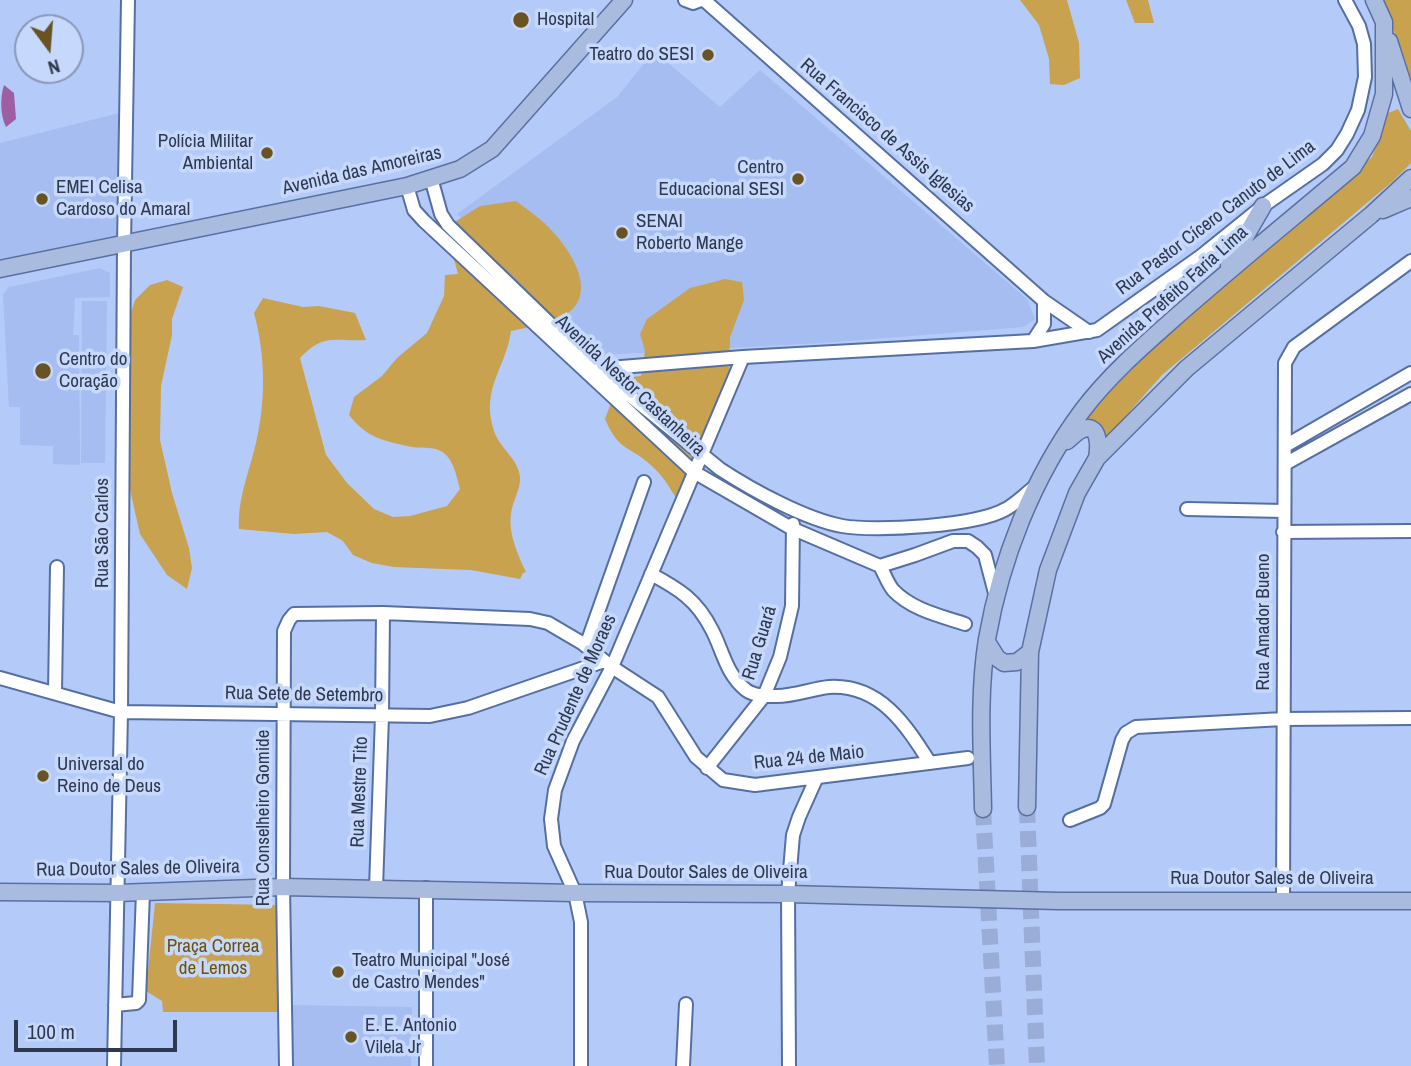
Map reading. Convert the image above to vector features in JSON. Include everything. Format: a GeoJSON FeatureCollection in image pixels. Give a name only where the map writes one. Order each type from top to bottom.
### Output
{"type":"FeatureCollection","features":[{"type":"Feature","properties":{"kind":"main road","name":"Avenida das Amoreiras"},"geometry":{"type":"LineString","coordinates":[[0,269],[407,186],[460,169],[492,149],[624,0]]}},
{"type":"Feature","properties":{"kind":"main road","name":"Avenida Prefeito Faria Lima"},"geometry":{"type":"LineString","coordinates":[[983,808],[982,704],[987,642],[996,597],[1036,485],[1082,411],[1114,375],[1223,276],[1353,167],[1364,152],[1379,117],[1384,94],[1384,22],[1374,0]]}},
{"type":"Feature","properties":{"kind":"main road"},"geometry":{"type":"LineString","coordinates":[[1384,22],[1406,84],[1411,109]]}},
{"type":"Feature","properties":{"kind":"main road"},"geometry":{"type":"LineString","coordinates":[[1027,807],[1030,652],[1048,570],[1077,492],[1097,458],[1187,368],[1371,215],[1411,177]]}},
{"type":"Feature","properties":{"kind":"main road"},"geometry":{"type":"LineString","coordinates":[[1371,215],[1411,198]]}},
{"type":"Feature","properties":{"kind":"main road"},"geometry":{"type":"LineString","coordinates":[[1223,276],[1263,206]]}},
{"type":"Feature","properties":{"kind":"main road"},"geometry":{"type":"LineString","coordinates":[[1058,449],[1082,429],[1089,429],[1095,432],[1100,443],[1097,458]]}},
{"type":"Feature","properties":{"kind":"main road"},"geometry":{"type":"LineString","coordinates":[[987,642],[997,658],[1004,663],[1017,662],[1030,652]]}},
{"type":"Feature","properties":{"kind":"main road","name":"Rua Doutor Sales de Oliveira"},"geometry":{"type":"LineString","coordinates":[[0,892],[117,893],[283,887],[788,894],[1059,901],[1411,901]]}},
{"type":"Feature","properties":{"kind":"street","name":"Rua São Carlos"},"geometry":{"type":"LineString","coordinates":[[114,1066],[121,712],[128,0]]}},
{"type":"Feature","properties":{"kind":"street"},"geometry":{"type":"LineString","coordinates":[[685,0],[693,3],[702,0]]}},
{"type":"Feature","properties":{"kind":"street","name":"Rua Francisco de Assis Iglesias"},"geometry":{"type":"LineString","coordinates":[[702,0],[1044,301]]}},
{"type":"Feature","properties":{"kind":"street","name":"Rua Pastor Cícero Canuto de Lima"},"geometry":{"type":"LineString","coordinates":[[597,369],[743,357],[1033,341],[1089,332],[1110,323],[1263,206],[1323,164],[1337,150],[1358,110],[1365,76],[1364,44],[1359,26],[1345,0]]}},
{"type":"Feature","properties":{"kind":"street","name":"Avenida Nestor Castanheira"},"geometry":{"type":"LineString","coordinates":[[431,178],[443,220],[597,369],[742,484],[797,510],[852,527],[949,524],[976,520],[1005,510],[1036,485]]}},
{"type":"Feature","properties":{"kind":"street","name":"Avenida Nestor Castanheira"},"geometry":{"type":"LineString","coordinates":[[407,186],[412,207],[424,221],[694,472],[791,528],[880,566]]}},
{"type":"Feature","properties":{"kind":"street","name":"Rua Amador Bueno"},"geometry":{"type":"LineString","coordinates":[[1283,900],[1285,363],[1294,347],[1411,261]]}},
{"type":"Feature","properties":{"kind":"street"},"geometry":{"type":"LineString","coordinates":[[1044,301],[1089,332]]}},
{"type":"Feature","properties":{"kind":"street"},"geometry":{"type":"LineString","coordinates":[[1033,341],[1044,324],[1044,301]]}},
{"type":"Feature","properties":{"kind":"street"},"geometry":{"type":"LineString","coordinates":[[1055,339],[1064,315]]}},
{"type":"Feature","properties":{"kind":"street","name":"Rua Prudente de Moraes"},"geometry":{"type":"LineString","coordinates":[[581,1066],[581,930],[575,893],[554,846],[551,819],[555,790],[573,741],[651,574],[743,357]]}},
{"type":"Feature","properties":{"kind":"street"},"geometry":{"type":"LineString","coordinates":[[1285,446],[1411,373]]}},
{"type":"Feature","properties":{"kind":"street"},"geometry":{"type":"LineString","coordinates":[[1285,464],[1411,394]]}},
{"type":"Feature","properties":{"kind":"street"},"geometry":{"type":"LineString","coordinates":[[1296,438],[1305,452]]}},
{"type":"Feature","properties":{"kind":"street"},"geometry":{"type":"LineString","coordinates":[[586,646],[644,482]]}},
{"type":"Feature","properties":{"kind":"street"},"geometry":{"type":"LineString","coordinates":[[1187,509],[1284,511]]}},
{"type":"Feature","properties":{"kind":"street","name":"Rua Guará"},"geometry":{"type":"LineString","coordinates":[[707,768],[764,696],[780,657],[793,606],[791,528],[797,510]]}},
{"type":"Feature","properties":{"kind":"street"},"geometry":{"type":"LineString","coordinates":[[1283,532],[1411,531]]}},
{"type":"Feature","properties":{"kind":"street"},"geometry":{"type":"LineString","coordinates":[[965,624],[923,611],[905,599],[892,590],[880,566],[953,541],[968,541],[985,555],[996,597]]}},
{"type":"Feature","properties":{"kind":"street"},"geometry":{"type":"LineString","coordinates":[[55,692],[57,567]]}},
{"type":"Feature","properties":{"kind":"street"},"geometry":{"type":"LineString","coordinates":[[651,574],[680,589],[692,601],[713,632],[732,676],[748,691],[764,696],[784,696],[829,687],[864,692],[881,701],[899,716],[930,763]]}},
{"type":"Feature","properties":{"kind":"street","name":"Rua 24 de Maio"},"geometry":{"type":"LineString","coordinates":[[294,614],[383,613],[530,619],[548,623],[586,646],[657,697],[696,757],[723,780],[755,785],[968,758]]}},
{"type":"Feature","properties":{"kind":"street","name":"Rua Mestre Tito"},"geometry":{"type":"LineString","coordinates":[[376,888],[383,613]]}},
{"type":"Feature","properties":{"kind":"street","name":"Rua Conselheiro Gomide"},"geometry":{"type":"LineString","coordinates":[[286,1066],[282,714],[284,631],[294,614]]}},
{"type":"Feature","properties":{"kind":"street","name":"Rua Sete de Setembro"},"geometry":{"type":"LineString","coordinates":[[0,678],[121,712],[430,716],[450,713],[608,664]]}},
{"type":"Feature","properties":{"kind":"street"},"geometry":{"type":"LineString","coordinates":[[1070,820],[1104,804],[1122,740],[1130,729],[1172,724],[1283,719],[1411,718]]}},
{"type":"Feature","properties":{"kind":"street"},"geometry":{"type":"LineString","coordinates":[[789,1066],[788,894],[793,835],[816,779]]}},
{"type":"Feature","properties":{"kind":"street"},"geometry":{"type":"LineString","coordinates":[[426,888],[426,1066]]}},
{"type":"Feature","properties":{"kind":"street"},"geometry":{"type":"LineString","coordinates":[[115,1005],[136,1003],[139,1000],[143,892]]}},
{"type":"Feature","properties":{"kind":"street"},"geometry":{"type":"LineString","coordinates":[[683,1066],[685,1004]]}},
{"type":"Feature","properties":{"kind":"shaded area"},"geometry":{"type":"Polygon","coordinates":[[[654,51],[720,107],[760,70],[1027,299],[1035,319],[1024,327],[823,343],[603,355],[457,214],[617,97],[654,51]]]}},
{"type":"Feature","properties":{"kind":"shaded area"},"geometry":{"type":"Polygon","coordinates":[[[4,85],[14,93],[16,119],[6,127],[1,106],[4,85]]]}},
{"type":"Feature","properties":{"kind":"shaded area"},"geometry":{"type":"Polygon","coordinates":[[[119,113],[116,244],[3,263],[0,259],[0,143],[119,113]]]}},
{"type":"Feature","properties":{"kind":"shaded area","name":"Centro do Coração"},"geometry":{"type":"Polygon","coordinates":[[[100,268],[110,273],[110,297],[75,298],[73,335],[79,335],[80,465],[53,464],[53,446],[20,445],[20,407],[9,407],[3,295],[9,287],[100,268]]]}},
{"type":"Feature","properties":{"kind":"shaded area"},"geometry":{"type":"Polygon","coordinates":[[[82,301],[107,301],[105,463],[81,463],[82,301]]]}},
{"type":"Feature","properties":{"kind":"shaded area","name":"E. E. Antonio Vilela Jr"},"geometry":{"type":"Polygon","coordinates":[[[289,1005],[412,1007],[411,1066],[290,1066],[289,1005]]]}},
{"type":"Feature","properties":{"kind":"green space"},"geometry":{"type":"Polygon","coordinates":[[[1020,0],[1067,0],[1079,43],[1080,78],[1064,85],[1050,84],[1049,59],[1039,25],[1020,0]]]}},
{"type":"Feature","properties":{"kind":"green space"},"geometry":{"type":"Polygon","coordinates":[[[1126,0],[1148,0],[1154,23],[1135,23],[1126,0]]]}},
{"type":"Feature","properties":{"kind":"green space"},"geometry":{"type":"Polygon","coordinates":[[[1381,0],[1411,0],[1411,79],[1402,51],[1381,0]]]}},
{"type":"Feature","properties":{"kind":"green space"},"geometry":{"type":"Polygon","coordinates":[[[1398,109],[1411,131],[1411,163],[1162,375],[1106,443],[1082,417],[1120,374],[1372,157],[1388,113],[1398,109]]]}},
{"type":"Feature","properties":{"kind":"green space"},"geometry":{"type":"Polygon","coordinates":[[[516,201],[551,229],[569,252],[580,278],[581,291],[577,303],[562,317],[541,325],[511,331],[492,391],[490,403],[494,431],[519,470],[519,486],[510,521],[514,544],[526,572],[520,579],[471,570],[394,567],[372,563],[353,555],[343,541],[327,532],[294,534],[239,529],[242,494],[262,407],[262,360],[254,313],[263,298],[303,307],[319,306],[355,313],[366,340],[323,341],[300,358],[326,455],[347,483],[374,509],[393,517],[410,516],[447,506],[460,489],[452,464],[444,453],[436,449],[393,443],[369,434],[349,415],[354,397],[382,376],[397,358],[427,333],[444,296],[445,275],[458,274],[449,241],[450,225],[480,206],[516,201]]]}},
{"type":"Feature","properties":{"kind":"green space"},"geometry":{"type":"Polygon","coordinates":[[[725,279],[742,282],[744,300],[730,337],[729,372],[736,372],[680,504],[658,472],[621,444],[605,419],[611,403],[635,388],[622,378],[641,376],[645,351],[640,334],[647,319],[690,288],[725,279]]]}},
{"type":"Feature","properties":{"kind":"green space"},"geometry":{"type":"Polygon","coordinates":[[[167,280],[183,287],[172,319],[172,335],[161,386],[160,440],[172,493],[189,548],[192,568],[187,589],[167,575],[140,534],[128,481],[125,332],[135,300],[150,285],[167,280]]]}},
{"type":"Feature","properties":{"kind":"green space","name":"Praça Correa de Lemos"},"geometry":{"type":"Polygon","coordinates":[[[155,903],[279,905],[279,1012],[163,1012],[162,1001],[146,991],[155,903]]]}},
{"type":"Feature","properties":{"kind":"tunnel"},"geometry":{"type":"LineString","coordinates":[[1027,807],[1037,1066]]}},
{"type":"Feature","properties":{"kind":"tunnel"},"geometry":{"type":"LineString","coordinates":[[983,809],[997,1066]]}},
{"type":"Feature","properties":{"kind":"place","name":"Hospital"},"geometry":{"type":"Point","coordinates":[521,20]}},
{"type":"Feature","properties":{"kind":"place","name":"Teatro do SESI"},"geometry":{"type":"Point","coordinates":[708,55]}},
{"type":"Feature","properties":{"kind":"place","name":"Polícia Militar Ambiental"},"geometry":{"type":"Point","coordinates":[267,153]}},
{"type":"Feature","properties":{"kind":"place","name":"Centro Educacional SESI"},"geometry":{"type":"Point","coordinates":[798,179]}},
{"type":"Feature","properties":{"kind":"place","name":"EMEI Celisa Cardoso do Amaral"},"geometry":{"type":"Point","coordinates":[42,199]}},
{"type":"Feature","properties":{"kind":"place","name":"SENAI Roberto Mange"},"geometry":{"type":"Point","coordinates":[622,233]}},
{"type":"Feature","properties":{"kind":"place","name":"Centro do Coração"},"geometry":{"type":"Point","coordinates":[43,371]}},
{"type":"Feature","properties":{"kind":"place","name":"Universal do Reino de Deus"},"geometry":{"type":"Point","coordinates":[43,776]}},
{"type":"Feature","properties":{"kind":"place","name":"Teatro Municipal \"José de Castro Mendes\""},"geometry":{"type":"Point","coordinates":[338,972]}},
{"type":"Feature","properties":{"kind":"place","name":"E. E. Antonio Vilela Jr"},"geometry":{"type":"Point","coordinates":[351,1037]}}]}
